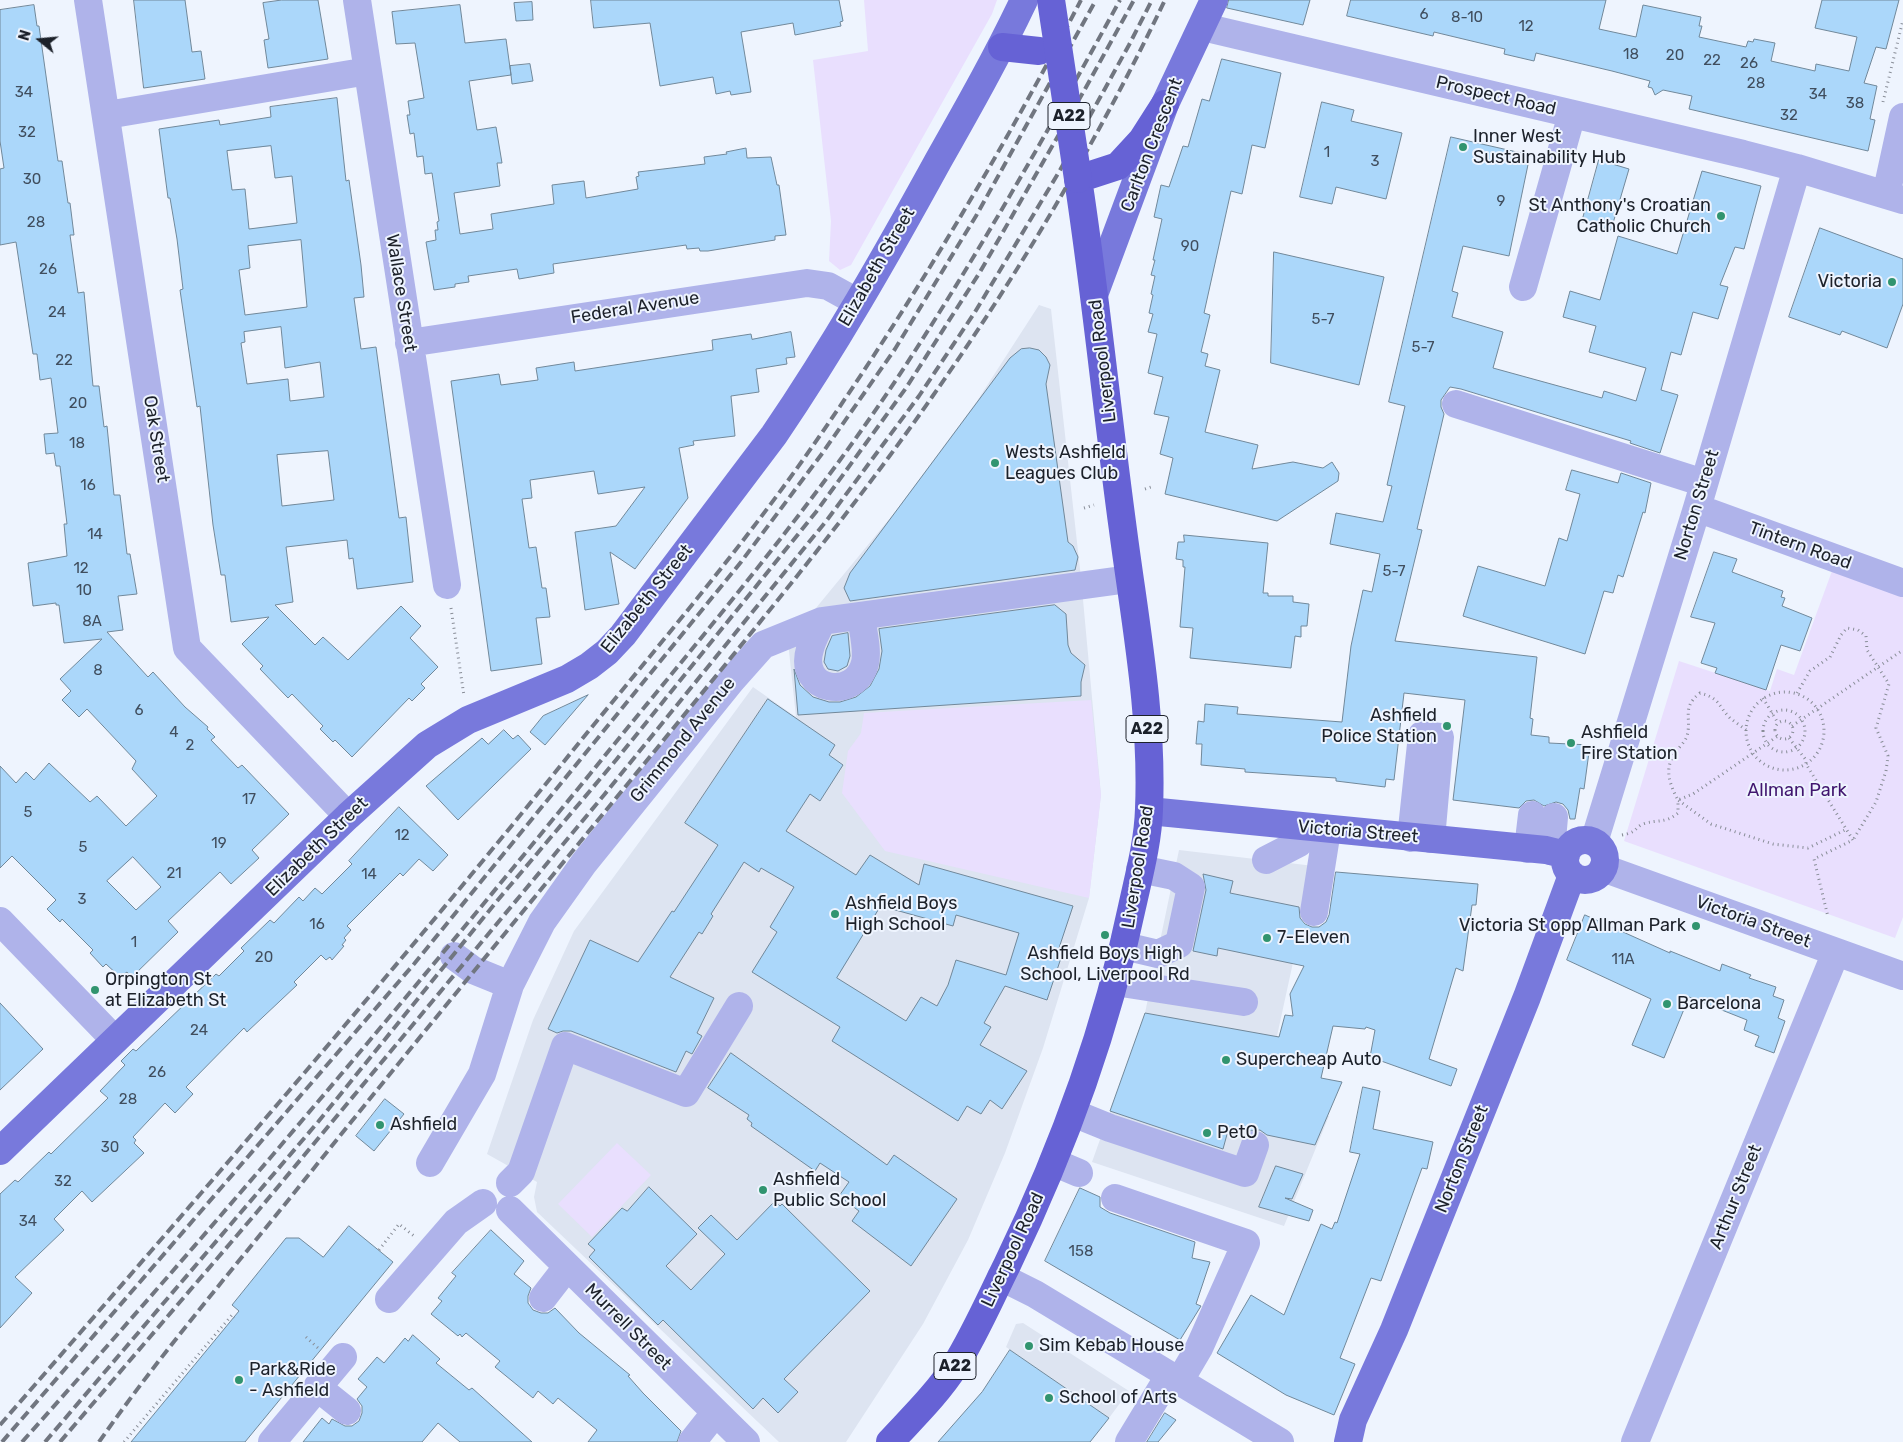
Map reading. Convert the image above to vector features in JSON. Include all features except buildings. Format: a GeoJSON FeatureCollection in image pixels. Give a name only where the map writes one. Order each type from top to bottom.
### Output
{"type":"FeatureCollection","features":[{"type":"Feature","properties":{"kind":"highway","name":"Liverpool Road"},"geometry":{"type":"LineString","coordinates":[[890,1442],[938,1390],[956,1365],[1001,1277],[1054,1162],[1109,1008],[1140,869],[1149,811],[1146,708],[1096,292],[1078,179],[1049,52],[1051,0]]}},
{"type":"Feature","properties":{"kind":"highway"},"geometry":{"type":"LineString","coordinates":[[1002,46],[1049,52]]}},
{"type":"Feature","properties":{"kind":"highway"},"geometry":{"type":"LineString","coordinates":[[1078,179],[1118,166],[1142,140],[1165,104]]}},
{"type":"Feature","properties":{"kind":"main road","name":"Elizabeth Street"},"geometry":{"type":"LineString","coordinates":[[0,1151],[348,816],[427,746],[468,720],[567,679],[589,666],[623,635],[774,435],[897,236],[1002,46],[1024,0]]}},
{"type":"Feature","properties":{"kind":"main road","name":"Carlton Crescent"},"geometry":{"type":"LineString","coordinates":[[1096,292],[1165,104],[1203,27],[1214,0]]}},
{"type":"Feature","properties":{"kind":"main road","name":"Victoria Street"},"geometry":{"type":"LineString","coordinates":[[1149,811],[1421,839],[1554,857],[1583,880],[1590,879],[1599,855]]}},
{"type":"Feature","properties":{"kind":"main road","name":"Norton Street"},"geometry":{"type":"LineString","coordinates":[[1348,1442],[1354,1420],[1394,1330],[1527,997],[1554,857]]}},
{"type":"Feature","properties":{"kind":"street","name":"Oak Street"},"geometry":{"type":"LineString","coordinates":[[88,0],[188,648],[348,816]]}},
{"type":"Feature","properties":{"kind":"street","name":"Wallace Street"},"geometry":{"type":"LineString","coordinates":[[356,0],[447,586]]}},
{"type":"Feature","properties":{"kind":"street","name":"Prospect Road"},"geometry":{"type":"LineString","coordinates":[[1203,27],[1797,168],[1895,198]]}},
{"type":"Feature","properties":{"kind":"street"},"geometry":{"type":"LineString","coordinates":[[107,115],[368,71]]}},
{"type":"Feature","properties":{"kind":"street"},"geometry":{"type":"LineString","coordinates":[[1524,287],[1572,114]]}},
{"type":"Feature","properties":{"kind":"street"},"geometry":{"type":"LineString","coordinates":[[1895,198],[1903,116]]}},
{"type":"Feature","properties":{"kind":"street","name":"Norton Street"},"geometry":{"type":"LineString","coordinates":[[1599,855],[1700,496],[1797,168]]}},
{"type":"Feature","properties":{"kind":"street","name":"Federal Avenue"},"geometry":{"type":"LineString","coordinates":[[409,343],[807,282],[828,286],[857,302]]}},
{"type":"Feature","properties":{"kind":"street","name":"Tintern Road"},"geometry":{"type":"LineString","coordinates":[[1456,404],[1700,496],[1903,583]]}},
{"type":"Feature","properties":{"kind":"street","name":"Grimmond Avenue"},"geometry":{"type":"LineString","coordinates":[[430,1163],[482,1074],[510,985],[542,922],[584,863],[763,645],[822,621],[1129,579]]}},
{"type":"Feature","properties":{"kind":"street"},"geometry":{"type":"LineString","coordinates":[[822,621],[809,650],[809,665],[813,678],[823,686],[838,687],[851,683],[861,673],[866,661],[861,617]]}},
{"type":"Feature","properties":{"kind":"street"},"geometry":{"type":"LineString","coordinates":[[1543,816],[1554,857]]}},
{"type":"Feature","properties":{"kind":"street"},"geometry":{"type":"LineString","coordinates":[[1266,860],[1299,843],[1314,829]]}},
{"type":"Feature","properties":{"kind":"street"},"geometry":{"type":"LineString","coordinates":[[1314,829],[1314,912]]}},
{"type":"Feature","properties":{"kind":"street","name":"Victoria Street"},"geometry":{"type":"LineString","coordinates":[[1599,855],[1836,952],[1903,976]]}},
{"type":"Feature","properties":{"kind":"street"},"geometry":{"type":"LineString","coordinates":[[1124,946],[1158,954],[1179,944],[1192,887],[1174,876],[1140,869]]}},
{"type":"Feature","properties":{"kind":"street"},"geometry":{"type":"LineString","coordinates":[[0,921],[115,1040]]}},
{"type":"Feature","properties":{"kind":"street","name":"Arthur Street"},"geometry":{"type":"LineString","coordinates":[[1635,1442],[1836,952]]}},
{"type":"Feature","properties":{"kind":"street"},"geometry":{"type":"LineString","coordinates":[[454,956],[473,970],[510,985]]}},
{"type":"Feature","properties":{"kind":"street"},"geometry":{"type":"LineString","coordinates":[[1115,982],[1244,1002]]}},
{"type":"Feature","properties":{"kind":"street"},"geometry":{"type":"LineString","coordinates":[[510,1183],[521,1172],[565,1046],[686,1094],[739,1006]]}},
{"type":"Feature","properties":{"kind":"street"},"geometry":{"type":"LineString","coordinates":[[1073,1113],[1110,1128],[1244,1173],[1255,1145]]}},
{"type":"Feature","properties":{"kind":"street"},"geometry":{"type":"LineString","coordinates":[[1054,1162],[1079,1173]]}},
{"type":"Feature","properties":{"kind":"street"},"geometry":{"type":"LineString","coordinates":[[499,1179],[510,1183],[516,1191],[514,1206],[505,1213],[495,1214],[483,1203],[483,1192],[489,1183],[499,1179]]}},
{"type":"Feature","properties":{"kind":"street"},"geometry":{"type":"LineString","coordinates":[[1115,1198],[1246,1242],[1199,1348],[1174,1379],[1129,1442]]}},
{"type":"Feature","properties":{"kind":"street"},"geometry":{"type":"LineString","coordinates":[[389,1298],[456,1222],[483,1203]]}},
{"type":"Feature","properties":{"kind":"street","name":"Murrell Street"},"geometry":{"type":"LineString","coordinates":[[510,1210],[746,1442]]}},
{"type":"Feature","properties":{"kind":"street"},"geometry":{"type":"LineString","coordinates":[[543,1298],[567,1267]]}},
{"type":"Feature","properties":{"kind":"street"},"geometry":{"type":"LineString","coordinates":[[1001,1277],[1035,1294],[1280,1442]]}},
{"type":"Feature","properties":{"kind":"street"},"geometry":{"type":"LineString","coordinates":[[272,1442],[318,1387],[334,1355]]}},
{"type":"Feature","properties":{"kind":"street"},"geometry":{"type":"LineString","coordinates":[[318,1387],[347,1411]]}},
{"type":"Feature","properties":{"kind":"street"},"geometry":{"type":"LineString","coordinates":[[692,1442],[715,1413]]}},
{"type":"Feature","properties":{"kind":"path"},"geometry":{"type":"LineString","coordinates":[[1145,489],[1151,488]]}},
{"type":"Feature","properties":{"kind":"path"},"geometry":{"type":"LineString","coordinates":[[1084,508],[1094,505]]}},
{"type":"Feature","properties":{"kind":"path"},"geometry":{"type":"LineString","coordinates":[[447,586],[468,720]]}},
{"type":"Feature","properties":{"kind":"path"},"geometry":{"type":"LineString","coordinates":[[1797,693],[1810,672],[1830,657],[1841,635],[1847,628],[1858,630],[1866,636],[1867,650],[1889,684],[1876,728],[1888,756],[1886,771],[1876,802],[1853,840],[1814,859],[1828,917]]}},
{"type":"Feature","properties":{"kind":"path"},"geometry":{"type":"LineString","coordinates":[[1792,726],[1903,650]]}},
{"type":"Feature","properties":{"kind":"path"},"geometry":{"type":"LineString","coordinates":[[1786,691],[1797,693],[1805,697],[1818,709],[1823,720],[1823,739],[1815,756],[1806,764],[1797,768],[1777,769],[1760,761],[1753,753],[1748,742],[1746,730],[1748,718],[1763,698],[1786,691]]}},
{"type":"Feature","properties":{"kind":"path"},"geometry":{"type":"LineString","coordinates":[[1622,835],[1634,833],[1642,824],[1669,820],[1678,813],[1678,800],[1668,777],[1669,768],[1674,754],[1687,737],[1687,712],[1693,698],[1700,693],[1709,695],[1719,701],[1730,718],[1746,730]]}},
{"type":"Feature","properties":{"kind":"path"},"geometry":{"type":"LineString","coordinates":[[1763,698],[1778,724]]}},
{"type":"Feature","properties":{"kind":"path"},"geometry":{"type":"LineString","coordinates":[[1785,710],[1792,711],[1802,720],[1805,731],[1801,743],[1797,747],[1784,752],[1778,751],[1767,743],[1763,730],[1764,724],[1773,713],[1785,710]]}},
{"type":"Feature","properties":{"kind":"path"},"geometry":{"type":"LineString","coordinates":[[1786,721],[1792,726],[1793,734],[1789,738],[1783,739],[1778,736],[1775,731],[1778,724],[1786,721]]}},
{"type":"Feature","properties":{"kind":"path"},"geometry":{"type":"LineString","coordinates":[[1678,800],[1693,794],[1778,736]]}},
{"type":"Feature","properties":{"kind":"path"},"geometry":{"type":"LineString","coordinates":[[1789,738],[1806,760],[1806,764],[1853,840]]}},
{"type":"Feature","properties":{"kind":"path"},"geometry":{"type":"LineString","coordinates":[[1678,800],[1711,824],[1773,844],[1808,848],[1847,829]]}},
{"type":"Feature","properties":{"kind":"path"},"geometry":{"type":"LineString","coordinates":[[379,1250],[399,1224]]}},
{"type":"Feature","properties":{"kind":"path"},"geometry":{"type":"LineString","coordinates":[[124,1442],[232,1315],[234,1318]]}},
{"type":"Feature","properties":{"kind":"path"},"geometry":{"type":"LineString","coordinates":[[306,1337],[334,1355]]}},
{"type":"Feature","properties":{"kind":"shaded area"},"geometry":{"type":"Polygon","coordinates":[[[1039,305],[1051,309],[1081,578],[1101,795],[1089,898],[1043,1048],[1005,1153],[968,1240],[923,1324],[846,1442],[779,1442],[537,1212],[534,1197],[537,1182],[487,1154],[533,1020],[574,931],[753,687],[796,717],[788,642],[895,512],[977,401],[1039,305]]]}},
{"type":"Feature","properties":{"kind":"shaded area"},"geometry":{"type":"Polygon","coordinates":[[[1179,850],[1314,866],[1277,1036],[1328,1045],[1313,1113],[1329,1116],[1284,1226],[1092,1162],[1145,1013],[1179,850]]]}},
{"type":"Feature","properties":{"kind":"shaded area"},"geometry":{"type":"Polygon","coordinates":[[[1023,1323],[1129,1391],[1109,1418],[1006,1347],[1016,1324],[1023,1323]]]}},
{"type":"Feature","properties":{"kind":"green space"},"geometry":{"type":"Polygon","coordinates":[[[864,0],[997,0],[992,14],[851,265],[840,270],[829,261],[831,221],[813,60],[868,51],[864,0]]]}},
{"type":"Feature","properties":{"kind":"green space","name":"Allman Park"},"geometry":{"type":"Polygon","coordinates":[[[1832,571],[1903,595],[1903,917],[1895,938],[1624,841],[1679,661],[1770,691],[1777,669],[1794,675],[1832,571]]]}},
{"type":"Feature","properties":{"kind":"green space"},"geometry":{"type":"Polygon","coordinates":[[[1091,700],[1101,795],[1089,898],[885,851],[842,793],[848,751],[861,733],[864,713],[1091,700]]]}},
{"type":"Feature","properties":{"kind":"green space"},"geometry":{"type":"Polygon","coordinates":[[[617,1143],[651,1175],[592,1237],[558,1204],[617,1143]]]}},
{"type":"Feature","properties":{"kind":"railway"},"geometry":{"type":"LineString","coordinates":[[0,1425],[277,1105],[482,862],[683,616],[781,490],[849,393],[920,284],[987,172],[1081,0]]}},
{"type":"Feature","properties":{"kind":"railway"},"geometry":{"type":"LineString","coordinates":[[2,1442],[414,964],[741,562],[821,455],[895,349],[976,216],[1096,0]]}},
{"type":"Feature","properties":{"kind":"railway"},"geometry":{"type":"LineString","coordinates":[[22,1442],[239,1195],[380,1028],[590,774],[787,530],[862,429],[957,285],[1013,191],[1120,0]]}},
{"type":"Feature","properties":{"kind":"railway"},"geometry":{"type":"LineString","coordinates":[[45,1442],[318,1122],[497,901],[616,760],[816,512],[906,388],[980,272],[1134,0]]}},
{"type":"Feature","properties":{"kind":"railway"},"geometry":{"type":"LineString","coordinates":[[60,1442],[257,1212],[604,795],[827,520],[919,396],[975,312],[1059,172],[1152,0]]}},
{"type":"Feature","properties":{"kind":"railway"},"geometry":{"type":"LineString","coordinates":[[99,1442],[194,1316],[771,608],[870,483],[965,350],[1027,253],[1113,103],[1165,0]]}},
{"type":"Feature","properties":{"kind":"place","name":"Inner West Sustainability Hub"},"geometry":{"type":"Point","coordinates":[1463,147]}},
{"type":"Feature","properties":{"kind":"place","name":"St Anthony's Croatian Catholic Church"},"geometry":{"type":"Point","coordinates":[1721,216]}},
{"type":"Feature","properties":{"kind":"place","name":"Victoria"},"geometry":{"type":"Point","coordinates":[1892,282]}},
{"type":"Feature","properties":{"kind":"place","name":"Wests Ashfield Leagues Club"},"geometry":{"type":"Point","coordinates":[995,463]}},
{"type":"Feature","properties":{"kind":"place","name":"Ashfield Police Station"},"geometry":{"type":"Point","coordinates":[1447,726]}},
{"type":"Feature","properties":{"kind":"place","name":"Ashfield Fire Station"},"geometry":{"type":"Point","coordinates":[1571,743]}},
{"type":"Feature","properties":{"kind":"place","name":"Ashfield Boys High School"},"geometry":{"type":"Point","coordinates":[835,914]}},
{"type":"Feature","properties":{"kind":"place","name":"Victoria St opp Allman Park"},"geometry":{"type":"Point","coordinates":[1696,926]}},
{"type":"Feature","properties":{"kind":"place","name":"Ashfield Boys High School, Liverpool Rd"},"geometry":{"type":"Point","coordinates":[1105,935]}},
{"type":"Feature","properties":{"kind":"place","name":"7-Eleven"},"geometry":{"type":"Point","coordinates":[1267,938]}},
{"type":"Feature","properties":{"kind":"place","name":"Orpington St at Elizabeth St"},"geometry":{"type":"Point","coordinates":[95,990]}},
{"type":"Feature","properties":{"kind":"place","name":"Barcelona"},"geometry":{"type":"Point","coordinates":[1667,1004]}},
{"type":"Feature","properties":{"kind":"place","name":"Supercheap Auto"},"geometry":{"type":"Point","coordinates":[1226,1060]}},
{"type":"Feature","properties":{"kind":"place","name":"Ashfield"},"geometry":{"type":"Point","coordinates":[380,1125]}},
{"type":"Feature","properties":{"kind":"place","name":"PetO"},"geometry":{"type":"Point","coordinates":[1207,1133]}},
{"type":"Feature","properties":{"kind":"place","name":"Ashfield Public School"},"geometry":{"type":"Point","coordinates":[763,1190]}},
{"type":"Feature","properties":{"kind":"place","name":"Sim Kebab House"},"geometry":{"type":"Point","coordinates":[1029,1346]}},
{"type":"Feature","properties":{"kind":"place","name":"Park&Ride - Ashfield"},"geometry":{"type":"Point","coordinates":[239,1380]}},
{"type":"Feature","properties":{"kind":"place","name":"School of Arts"},"geometry":{"type":"Point","coordinates":[1049,1398]}}]}
